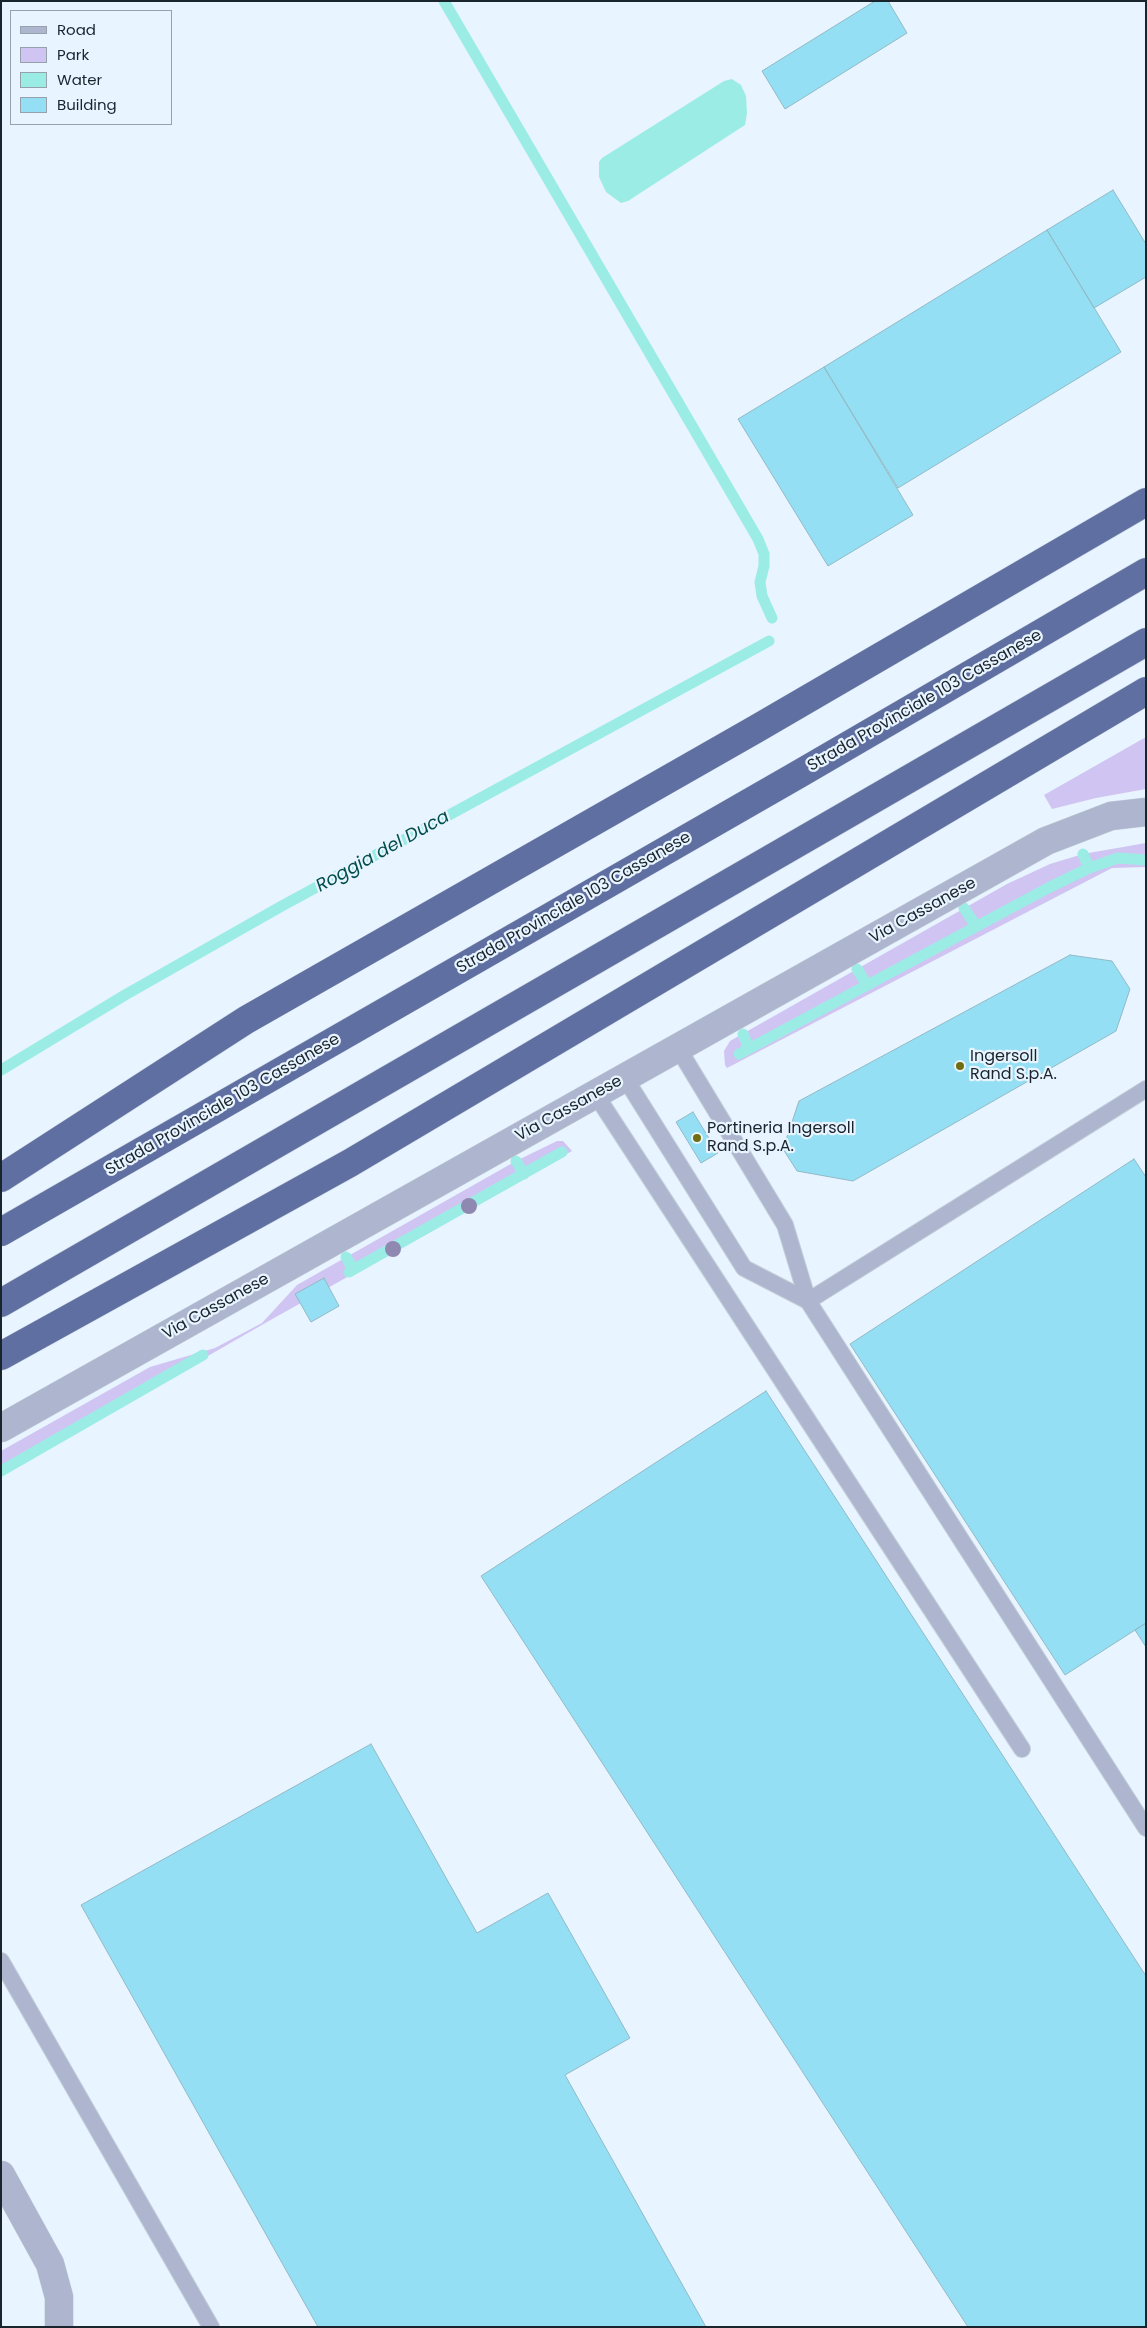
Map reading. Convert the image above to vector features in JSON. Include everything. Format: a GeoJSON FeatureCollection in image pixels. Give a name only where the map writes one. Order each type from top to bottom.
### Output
{"type":"FeatureCollection","features":[{"type":"Feature","properties":{"kind":"highway"},"geometry":{"type":"LineString","coordinates":[[1,1178],[246,1020],[765,724],[1146,502]]}},
{"type":"Feature","properties":{"kind":"highway","name":"Strada Provinciale 103 Cassanese"},"geometry":{"type":"LineString","coordinates":[[1,1232],[799,774],[1145,572]]}},
{"type":"Feature","properties":{"kind":"highway"},"geometry":{"type":"LineString","coordinates":[[1,1303],[1146,642]]}},
{"type":"Feature","properties":{"kind":"highway"},"geometry":{"type":"LineString","coordinates":[[1,1356],[350,1163],[1146,691]]}},
{"type":"Feature","properties":{"kind":"street","name":"Via Cassanese"},"geometry":{"type":"LineString","coordinates":[[1,1428],[1046,841],[1111,816],[1146,812]]}},
{"type":"Feature","properties":{"kind":"street"},"geometry":{"type":"LineString","coordinates":[[1,2175],[50,2264],[59,2297],[59,2327]]}},
{"type":"Feature","properties":{"kind":"lane"},"geometry":{"type":"LineString","coordinates":[[678,1048],[785,1226],[808,1301],[1146,1828]]}},
{"type":"Feature","properties":{"kind":"lane"},"geometry":{"type":"LineString","coordinates":[[625,1078],[744,1268],[808,1301]]}},
{"type":"Feature","properties":{"kind":"lane"},"geometry":{"type":"LineString","coordinates":[[808,1301],[1146,1089]]}},
{"type":"Feature","properties":{"kind":"lane"},"geometry":{"type":"LineString","coordinates":[[596,1095],[1022,1749]]}},
{"type":"Feature","properties":{"kind":"lane"},"geometry":{"type":"LineString","coordinates":[[1,1961],[211,2327]]}},
{"type":"Feature","properties":{"kind":"green space"},"geometry":{"type":"Polygon","coordinates":[[[1146,737],[1146,789],[1096,798],[1052,809],[1044,795],[1146,737]]]}},
{"type":"Feature","properties":{"kind":"green space"},"geometry":{"type":"Polygon","coordinates":[[[1146,843],[1146,867],[1112,868],[727,1068],[725,1065],[724,1051],[730,1041],[1007,884],[1050,864],[1083,854],[1146,843]]]}},
{"type":"Feature","properties":{"kind":"green space"},"geometry":{"type":"Polygon","coordinates":[[[557,1141],[563,1141],[572,1151],[267,1322],[1,1475],[1,1451],[150,1367],[215,1348],[262,1323],[297,1285],[516,1161],[557,1141]]]}},
{"type":"Feature","properties":{"kind":"water"},"geometry":{"type":"Polygon","coordinates":[[[732,79],[741,85],[746,96],[747,113],[745,125],[628,201],[621,203],[606,192],[599,177],[599,162],[602,158],[724,81],[732,79]]]}},
{"type":"Feature","properties":{"kind":"building"},"geometry":{"type":"Polygon","coordinates":[[[875,1],[888,1],[907,33],[785,109],[762,71],[875,1]]]}},
{"type":"Feature","properties":{"kind":"building"},"geometry":{"type":"Polygon","coordinates":[[[1113,190],[1146,244],[1146,277],[1094,308],[1047,230],[1113,190]]]}},
{"type":"Feature","properties":{"kind":"building"},"geometry":{"type":"Polygon","coordinates":[[[1047,230],[1121,352],[898,488],[824,367],[1047,230]]]}},
{"type":"Feature","properties":{"kind":"building"},"geometry":{"type":"Polygon","coordinates":[[[824,367],[913,515],[828,566],[738,419],[824,367]]]}},
{"type":"Feature","properties":{"kind":"building","name":"Ingersoll Rand S.p.A."},"geometry":{"type":"Polygon","coordinates":[[[1070,955],[1112,961],[1130,989],[1116,1031],[853,1181],[797,1171],[783,1149],[799,1101],[1070,955]]]}},
{"type":"Feature","properties":{"kind":"building","name":"Portineria Ingersoll Rand S.p.A."},"geometry":{"type":"Polygon","coordinates":[[[693,1112],[718,1153],[701,1163],[676,1122],[693,1112]]]}},
{"type":"Feature","properties":{"kind":"building"},"geometry":{"type":"Polygon","coordinates":[[[1134,1159],[1146,1177],[1146,1623],[1065,1675],[850,1344],[1134,1159]]]}},
{"type":"Feature","properties":{"kind":"building"},"geometry":{"type":"Polygon","coordinates":[[[324,1278],[339,1306],[311,1322],[295,1294],[324,1278]]]}},
{"type":"Feature","properties":{"kind":"building"},"geometry":{"type":"Polygon","coordinates":[[[766,1391],[1146,1976],[1146,2327],[968,2327],[481,1576],[766,1391]]]}},
{"type":"Feature","properties":{"kind":"building"},"geometry":{"type":"Polygon","coordinates":[[[1146,1623],[1146,1647],[1135,1630],[1146,1623]]]}},
{"type":"Feature","properties":{"kind":"building"},"geometry":{"type":"Polygon","coordinates":[[[371,1744],[477,1933],[548,1893],[630,2038],[565,2075],[706,2327],[318,2327],[81,1905],[371,1744]]]}},
{"type":"Feature","properties":{"kind":"waterway"},"geometry":{"type":"LineString","coordinates":[[444,1],[758,539],[764,554],[764,566],[760,582],[762,596],[772,618]]}},
{"type":"Feature","properties":{"kind":"waterway","name":"Roggia del Duca"},"geometry":{"type":"LineString","coordinates":[[1,1070],[125,995],[280,907],[769,641]]}},
{"type":"Feature","properties":{"kind":"waterway"},"geometry":{"type":"LineString","coordinates":[[1083,854],[1089,868]]}},
{"type":"Feature","properties":{"kind":"waterway"},"geometry":{"type":"LineString","coordinates":[[739,1054],[1048,888],[1089,868],[1118,858],[1146,860]]}},
{"type":"Feature","properties":{"kind":"waterway"},"geometry":{"type":"LineString","coordinates":[[964,908],[976,926]]}},
{"type":"Feature","properties":{"kind":"waterway"},"geometry":{"type":"LineString","coordinates":[[857,969],[867,985]]}},
{"type":"Feature","properties":{"kind":"waterway"},"geometry":{"type":"LineString","coordinates":[[743,1034],[749,1048]]}},
{"type":"Feature","properties":{"kind":"waterway"},"geometry":{"type":"LineString","coordinates":[[349,1272],[562,1152]]}},
{"type":"Feature","properties":{"kind":"waterway"},"geometry":{"type":"LineString","coordinates":[[516,1161],[524,1174]]}},
{"type":"Feature","properties":{"kind":"waterway"},"geometry":{"type":"LineString","coordinates":[[346,1257],[353,1269]]}},
{"type":"Feature","properties":{"kind":"waterway"},"geometry":{"type":"LineString","coordinates":[[1,1471],[203,1355]]}},
{"type":"Feature","properties":{"kind":"place","name":"Ingersoll Rand S.p.A."},"geometry":{"type":"Point","coordinates":[960,1066]}},
{"type":"Feature","properties":{"kind":"place","name":"Portineria Ingersoll Rand S.p.A."},"geometry":{"type":"Point","coordinates":[697,1138]}}]}
